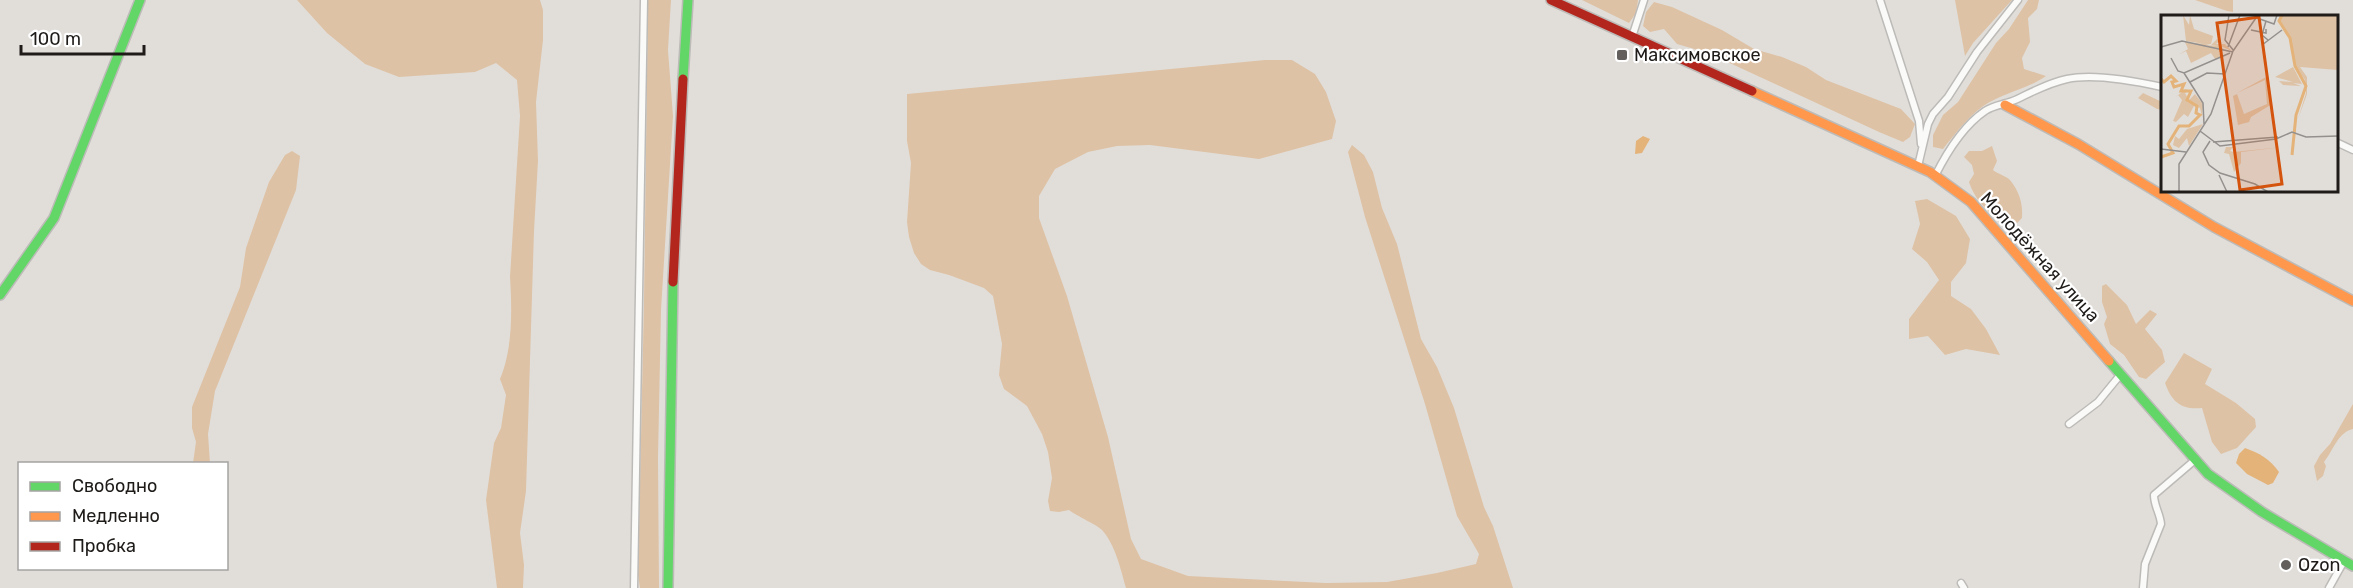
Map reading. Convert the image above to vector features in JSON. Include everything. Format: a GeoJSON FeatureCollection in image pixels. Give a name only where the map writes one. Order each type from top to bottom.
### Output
{"type":"FeatureCollection","features":[{"type":"Feature","properties":{"kind":"street"},"geometry":{"type":"LineString","coordinates":[[0,295],[54,218],[140,0]]}},
{"type":"Feature","properties":{"kind":"street"},"geometry":{"type":"LineString","coordinates":[[634,588],[644,0]]}},
{"type":"Feature","properties":{"kind":"street"},"geometry":{"type":"LineString","coordinates":[[669,588],[669,418],[674,241],[688,0]]}},
{"type":"Feature","properties":{"kind":"street","name":"Молодёжная улица"},"geometry":{"type":"LineString","coordinates":[[1551,0],[1918,166],[1935,176],[1971,202],[2212,478],[2239,497],[2353,566]]}},
{"type":"Feature","properties":{"kind":"street"},"geometry":{"type":"LineString","coordinates":[[1632,37],[1644,0]]}},
{"type":"Feature","properties":{"kind":"street"},"geometry":{"type":"LineString","coordinates":[[1880,0],[1919,121],[1922,150]]}},
{"type":"Feature","properties":{"kind":"street"},"geometry":{"type":"LineString","coordinates":[[1918,166],[1928,124],[1933,114],[1948,98],[1977,52],[2018,0]]}},
{"type":"Feature","properties":{"kind":"street"},"geometry":{"type":"LineString","coordinates":[[1935,176],[1946,155],[1971,124],[1987,109],[2005,105],[2047,85],[2069,79],[2136,81],[2161,87]]}},
{"type":"Feature","properties":{"kind":"street"},"geometry":{"type":"LineString","coordinates":[[2005,105],[2078,144],[2224,232],[2353,301]]}},
{"type":"Feature","properties":{"kind":"street"},"geometry":{"type":"LineString","coordinates":[[2338,142],[2353,150]]}},
{"type":"Feature","properties":{"kind":"street"},"geometry":{"type":"LineString","coordinates":[[2069,424],[2098,402],[2121,374]]}},
{"type":"Feature","properties":{"kind":"street"},"geometry":{"type":"LineString","coordinates":[[2143,588],[2145,564],[2161,524],[2154,506],[2154,495],[2195,460]]}},
{"type":"Feature","properties":{"kind":"street"},"geometry":{"type":"LineString","coordinates":[[2329,588],[2343,561]]}},
{"type":"Feature","properties":{"kind":"shaded area"},"geometry":{"type":"Polygon","coordinates":[[[297,0],[540,0],[543,10],[543,40],[536,102],[538,161],[526,491],[520,533],[524,565],[523,588],[497,588],[486,500],[494,443],[501,428],[506,395],[500,379],[511,329],[510,277],[520,116],[517,80],[496,63],[475,72],[399,77],[365,64],[327,33],[297,0]]]}},
{"type":"Feature","properties":{"kind":"shaded area"},"geometry":{"type":"Polygon","coordinates":[[[648,0],[671,0],[668,50],[673,116],[661,310],[658,458],[659,588],[640,588],[638,575],[648,0]]]}},
{"type":"Feature","properties":{"kind":"shaded area"},"geometry":{"type":"Polygon","coordinates":[[[1582,0],[1638,0],[1636,13],[1629,23],[1582,0]]]}},
{"type":"Feature","properties":{"kind":"shaded area"},"geometry":{"type":"Polygon","coordinates":[[[1955,0],[2012,0],[1973,43],[1965,56],[1955,0]]]}},
{"type":"Feature","properties":{"kind":"shaded area"},"geometry":{"type":"Polygon","coordinates":[[[2028,0],[2039,0],[2037,9],[2028,18],[2030,42],[2022,58],[2024,69],[2046,76],[1989,102],[1966,121],[1943,149],[1933,147],[1933,135],[1943,115],[1958,102],[1996,43],[2009,29],[2028,0]]]}},
{"type":"Feature","properties":{"kind":"shaded area"},"geometry":{"type":"Polygon","coordinates":[[[2195,0],[2233,0],[2233,12],[2227,11],[2195,0]]]}},
{"type":"Feature","properties":{"kind":"shaded area"},"geometry":{"type":"Polygon","coordinates":[[[1654,2],[1672,7],[1722,30],[1754,49],[1782,57],[1806,67],[1826,80],[1901,109],[1915,124],[1910,137],[1903,142],[1708,53],[1677,44],[1664,29],[1650,32],[1643,26],[1646,12],[1654,2]]]}},
{"type":"Feature","properties":{"kind":"shaded area"},"geometry":{"type":"Polygon","coordinates":[[[1265,60],[1292,60],[1315,74],[1326,92],[1336,121],[1332,139],[1259,159],[1150,145],[1117,146],[1088,152],[1055,169],[1039,196],[1039,218],[1067,296],[1108,437],[1131,539],[1141,559],[1188,576],[1326,583],[1387,582],[1476,564],[1479,554],[1457,516],[1425,404],[1365,217],[1348,152],[1352,145],[1364,155],[1373,172],[1382,208],[1397,244],[1421,339],[1437,367],[1454,408],[1484,507],[1493,526],[1513,588],[1126,588],[1114,550],[1102,530],[1069,510],[1050,511],[1048,501],[1052,478],[1048,452],[1042,434],[1027,406],[1004,389],[999,375],[1002,344],[993,296],[984,288],[930,270],[921,264],[914,253],[907,222],[911,163],[907,141],[907,94],[1265,60]]]}},
{"type":"Feature","properties":{"kind":"shaded area"},"geometry":{"type":"Polygon","coordinates":[[[2143,93],[2161,102],[2161,110],[2157,109],[2138,98],[2143,93]]]}},
{"type":"Feature","properties":{"kind":"shaded area"},"geometry":{"type":"Polygon","coordinates":[[[1643,136],[1650,139],[1642,153],[1635,154],[1636,141],[1643,136]]]}},
{"type":"Feature","properties":{"kind":"shaded area"},"geometry":{"type":"Polygon","coordinates":[[[1992,146],[1997,161],[1993,170],[2010,180],[2020,198],[2022,218],[2016,224],[2000,219],[1986,209],[1976,197],[1969,182],[1974,174],[1972,165],[1964,157],[1969,151],[1982,151],[1992,146]]]}},
{"type":"Feature","properties":{"kind":"shaded area"},"geometry":{"type":"Polygon","coordinates":[[[292,151],[300,156],[296,190],[215,391],[208,434],[210,462],[193,462],[196,442],[192,428],[192,407],[240,287],[246,248],[269,182],[285,155],[292,151]]]}},
{"type":"Feature","properties":{"kind":"shaded area"},"geometry":{"type":"Polygon","coordinates":[[[1927,199],[1956,216],[1970,239],[1966,263],[1951,282],[1951,296],[1971,309],[1986,329],[2000,355],[1966,349],[1945,355],[1928,336],[1909,339],[1909,319],[1939,280],[1927,262],[1912,249],[1920,224],[1915,201],[1927,199]]]}},
{"type":"Feature","properties":{"kind":"shaded area"},"geometry":{"type":"Polygon","coordinates":[[[2106,284],[2127,305],[2136,324],[2150,310],[2157,314],[2145,329],[2162,350],[2165,362],[2146,379],[2139,377],[2124,355],[2110,344],[2104,324],[2107,317],[2102,302],[2102,286],[2106,284]]]}},
{"type":"Feature","properties":{"kind":"shaded area"},"geometry":{"type":"Polygon","coordinates":[[[2184,353],[2212,369],[2205,384],[2236,403],[2255,419],[2256,427],[2237,448],[2221,454],[2212,442],[2202,408],[2183,406],[2171,395],[2165,383],[2184,353]]]}},
{"type":"Feature","properties":{"kind":"shaded area"},"geometry":{"type":"Polygon","coordinates":[[[2353,404],[2353,429],[2343,434],[2336,442],[2324,462],[2326,466],[2323,476],[2317,481],[2314,466],[2330,444],[2353,404]]]}},
{"type":"Feature","properties":{"kind":"shaded area"},"geometry":{"type":"Polygon","coordinates":[[[2245,448],[2264,457],[2276,467],[2279,472],[2273,483],[2268,485],[2247,474],[2236,463],[2239,454],[2245,448]]]}},
{"type":"Feature","properties":{"kind":"traffic: fast"},"geometry":{"type":"LineString","coordinates":[[0,295],[54,218],[140,0]]}},
{"type":"Feature","properties":{"kind":"traffic: fast"},"geometry":{"type":"LineString","coordinates":[[683,79],[688,0]]}},
{"type":"Feature","properties":{"kind":"traffic: fast"},"geometry":{"type":"LineString","coordinates":[[668,588],[673,282]]}},
{"type":"Feature","properties":{"kind":"traffic: fast"},"geometry":{"type":"LineString","coordinates":[[2109,361],[2208,474],[2262,512],[2353,566]]}},
{"type":"Feature","properties":{"kind":"traffic: slow"},"geometry":{"type":"LineString","coordinates":[[1752,91],[1930,172],[1971,202],[2109,361]]}},
{"type":"Feature","properties":{"kind":"traffic: slow"},"geometry":{"type":"LineString","coordinates":[[2005,105],[2078,144],[2214,227],[2353,301]]}},
{"type":"Feature","properties":{"kind":"traffic: jam"},"geometry":{"type":"LineString","coordinates":[[1551,0],[1752,91]]}},
{"type":"Feature","properties":{"kind":"traffic: jam"},"geometry":{"type":"LineString","coordinates":[[673,282],[683,79]]}},
{"type":"Feature","properties":{"kind":"place","name":"Максимовское"},"geometry":{"type":"Point","coordinates":[1622,55]}},
{"type":"Feature","properties":{"kind":"place","name":"Ozon"},"geometry":{"type":"Point","coordinates":[2286,565]}}]}
